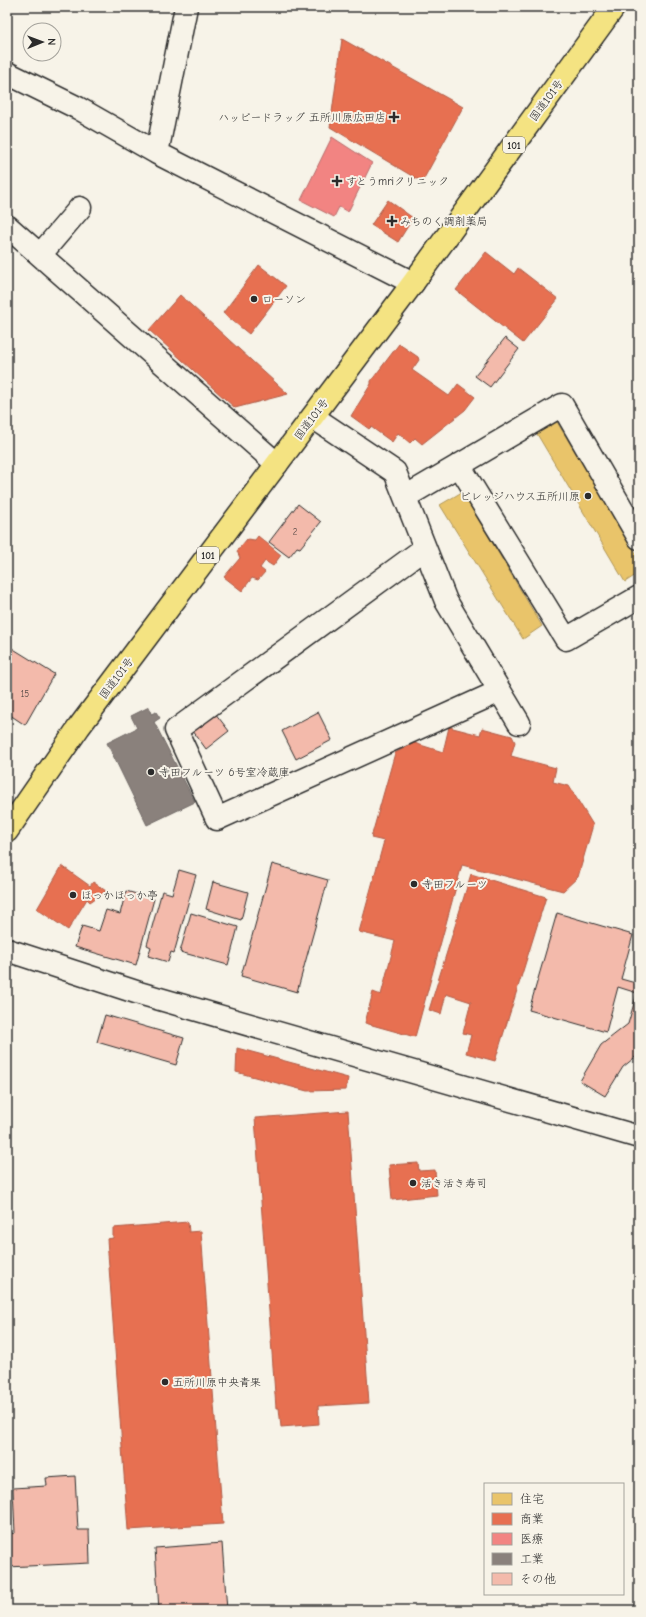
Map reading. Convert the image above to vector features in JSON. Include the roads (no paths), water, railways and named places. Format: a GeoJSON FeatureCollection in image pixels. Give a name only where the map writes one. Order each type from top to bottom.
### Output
{"type":"FeatureCollection","features":[{"type":"Feature","properties":{"kind":"highway","name":"国道101号"},"geometry":{"type":"LineString","coordinates":[[7,830],[79,727],[413,283],[614,7]]}},
{"type":"Feature","properties":{"kind":"street"},"geometry":{"type":"LineString","coordinates":[[157,153],[186,7]]}},
{"type":"Feature","properties":{"kind":"street"},"geometry":{"type":"LineString","coordinates":[[7,73],[78,108],[157,153],[413,283]]}},
{"type":"Feature","properties":{"kind":"street"},"geometry":{"type":"LineString","coordinates":[[40,255],[80,208]]}},
{"type":"Feature","properties":{"kind":"street"},"geometry":{"type":"LineString","coordinates":[[7,226],[277,464]]}},
{"type":"Feature","properties":{"kind":"street"},"geometry":{"type":"LineString","coordinates":[[405,497],[562,405],[639,538]]}},
{"type":"Feature","properties":{"kind":"street"},"geometry":{"type":"LineString","coordinates":[[313,416],[395,472],[446,601],[519,723]]}},
{"type":"Feature","properties":{"kind":"street"},"geometry":{"type":"LineString","coordinates":[[459,466],[566,639],[639,597]]}},
{"type":"Feature","properties":{"kind":"street"},"geometry":{"type":"LineString","coordinates":[[425,548],[176,730],[216,819],[500,692]]}},
{"type":"Feature","properties":{"kind":"street"},"geometry":{"type":"LineString","coordinates":[[7,950],[139,993],[639,1137]]}},
{"type":"Feature","properties":{"kind":"place","name":"ハッピードラッグ 五所川原広田店"},"geometry":{"type":"Point","coordinates":[394,117]}},
{"type":"Feature","properties":{"kind":"place","name":"すとうmriクリニック"},"geometry":{"type":"Point","coordinates":[337,181]}},
{"type":"Feature","properties":{"kind":"place","name":"みちのく調剤薬局"},"geometry":{"type":"Point","coordinates":[392,221]}},
{"type":"Feature","properties":{"kind":"place","name":"ローソン"},"geometry":{"type":"Point","coordinates":[254,299]}},
{"type":"Feature","properties":{"kind":"place","name":"ビレッジハウス五所川原"},"geometry":{"type":"Point","coordinates":[588,496]}},
{"type":"Feature","properties":{"kind":"place","name":"寺田フルーツ 6号室冷蔵庫"},"geometry":{"type":"Point","coordinates":[151,772]}},
{"type":"Feature","properties":{"kind":"place","name":"寺田フルーツ"},"geometry":{"type":"Point","coordinates":[414,884]}},
{"type":"Feature","properties":{"kind":"place","name":"ほっかほっか亭"},"geometry":{"type":"Point","coordinates":[73,895]}},
{"type":"Feature","properties":{"kind":"place","name":"活き活き寿司"},"geometry":{"type":"Point","coordinates":[413,1183]}},
{"type":"Feature","properties":{"kind":"place","name":"五所川原中央青果"},"geometry":{"type":"Point","coordinates":[165,1382]}}]}
